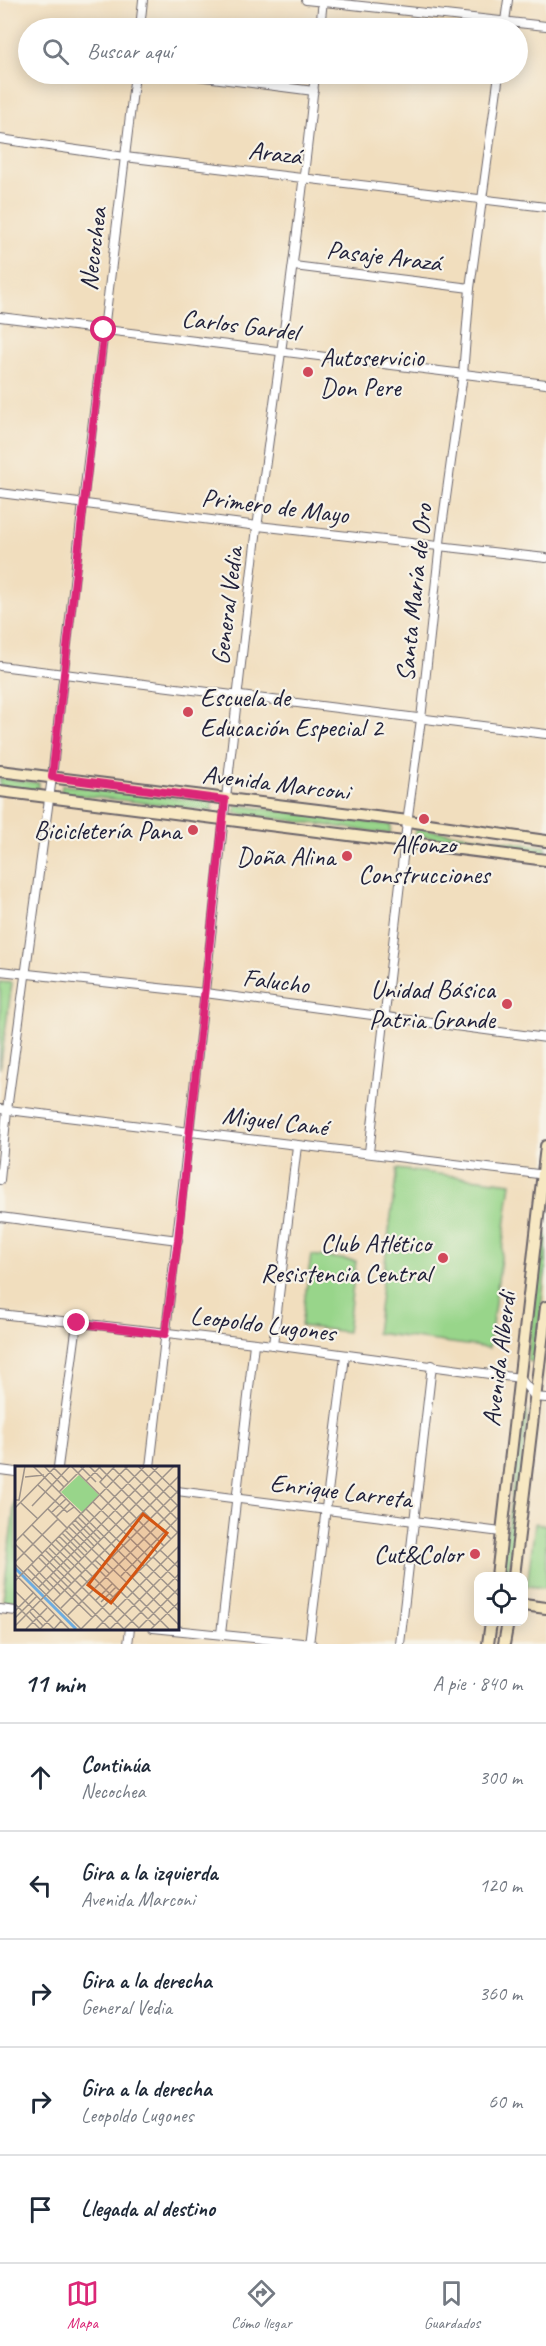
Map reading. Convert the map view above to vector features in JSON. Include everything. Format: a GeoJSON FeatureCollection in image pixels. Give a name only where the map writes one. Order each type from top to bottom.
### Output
{"type":"FeatureCollection","features":[{"type":"Feature","properties":{"kind":"main road","name":"Avenida Marconi"},"geometry":{"type":"LineString","coordinates":[[0,771],[408,821],[546,841]]}},
{"type":"Feature","properties":{"kind":"main road","name":"Avenida Marconi"},"geometry":{"type":"LineString","coordinates":[[0,791],[546,860]]}},
{"type":"Feature","properties":{"kind":"main road","name":"Avenida Alberdi"},"geometry":{"type":"LineString","coordinates":[[496,1572],[542,1218],[546,1146]]}},
{"type":"Feature","properties":{"kind":"main road","name":"Avenida Alberdi"},"geometry":{"type":"LineString","coordinates":[[515,1572],[541,1398],[546,1307]]}},
{"type":"Feature","properties":{"kind":"main road"},"geometry":{"type":"LineString","coordinates":[[528,1606],[546,1608]]}},
{"type":"Feature","properties":{"kind":"main road"},"geometry":{"type":"LineString","coordinates":[[488,1644],[490,1626]]}},
{"type":"Feature","properties":{"kind":"main road"},"geometry":{"type":"LineString","coordinates":[[504,1644],[507,1626]]}},
{"type":"Feature","properties":{"kind":"street"},"geometry":{"type":"LineString","coordinates":[[141,18],[143,0]]}},
{"type":"Feature","properties":{"kind":"street"},"geometry":{"type":"LineString","coordinates":[[306,0],[452,18]]}},
{"type":"Feature","properties":{"kind":"street"},"geometry":{"type":"LineString","coordinates":[[506,18],[508,0]]}},
{"type":"Feature","properties":{"kind":"street"},"geometry":{"type":"LineString","coordinates":[[321,18],[323,1]]}},
{"type":"Feature","properties":{"kind":"street"},"geometry":{"type":"LineString","coordinates":[[528,26],[546,26]]}},
{"type":"Feature","properties":{"kind":"street","name":"Necochea"},"geometry":{"type":"LineString","coordinates":[[0,1180],[4,1110],[27,974],[50,797],[134,84]]}},
{"type":"Feature","properties":{"kind":"street"},"geometry":{"type":"LineString","coordinates":[[259,84],[314,91]]}},
{"type":"Feature","properties":{"kind":"street","name":"General Vedia"},"geometry":{"type":"LineString","coordinates":[[150,1466],[178,1240],[237,697],[294,266],[302,177],[314,84]]}},
{"type":"Feature","properties":{"kind":"street","name":"Santa María de Oro"},"geometry":{"type":"LineString","coordinates":[[369,1152],[405,842],[422,719],[440,547],[463,374],[470,288],[498,84]]}},
{"type":"Feature","properties":{"kind":"street","name":"Arazá"},"geometry":{"type":"LineString","coordinates":[[0,139],[546,207]]}},
{"type":"Feature","properties":{"kind":"street","name":"Pasaje Arazá"},"geometry":{"type":"LineString","coordinates":[[294,266],[470,288]]}},
{"type":"Feature","properties":{"kind":"street","name":"Carlos Gardel"},"geometry":{"type":"LineString","coordinates":[[0,317],[546,384]]}},
{"type":"Feature","properties":{"kind":"street","name":"Primero de Mayo"},"geometry":{"type":"LineString","coordinates":[[0,493],[258,526],[546,558]]}},
{"type":"Feature","properties":{"kind":"street"},"geometry":{"type":"LineString","coordinates":[[0,666],[546,734]]}},
{"type":"Feature","properties":{"kind":"street","name":"Falucho"},"geometry":{"type":"LineString","coordinates":[[0,971],[385,1015],[546,1038]]}},
{"type":"Feature","properties":{"kind":"street","name":"Miguel Cané"},"geometry":{"type":"LineString","coordinates":[[4,1110],[297,1146],[369,1152],[544,1175]]}},
{"type":"Feature","properties":{"kind":"street"},"geometry":{"type":"LineString","coordinates":[[273,1345],[297,1146]]}},
{"type":"Feature","properties":{"kind":"street"},"geometry":{"type":"LineString","coordinates":[[0,1217],[178,1240]]}},
{"type":"Feature","properties":{"kind":"street","name":"Leopoldo Lugones"},"geometry":{"type":"LineString","coordinates":[[0,1314],[273,1345],[520,1378]]}},
{"type":"Feature","properties":{"kind":"street"},"geometry":{"type":"LineString","coordinates":[[58,1466],[77,1323]]}},
{"type":"Feature","properties":{"kind":"street"},"geometry":{"type":"LineString","coordinates":[[221,1634],[254,1344]]}},
{"type":"Feature","properties":{"kind":"street"},"geometry":{"type":"LineString","coordinates":[[164,1629],[310,1644],[324,1511],[345,1356]]}},
{"type":"Feature","properties":{"kind":"street"},"geometry":{"type":"LineString","coordinates":[[400,1644],[432,1365]]}},
{"type":"Feature","properties":{"kind":"street"},"geometry":{"type":"LineString","coordinates":[[520,1378],[541,1398]]}},
{"type":"Feature","properties":{"kind":"street"},"geometry":{"type":"LineString","coordinates":[[0,1470],[15,1472]]}},
{"type":"Feature","properties":{"kind":"street","name":"Enrique Larreta"},"geometry":{"type":"LineString","coordinates":[[178,1491],[501,1532]]}},
{"type":"Feature","properties":{"kind":"street"},"geometry":{"type":"LineString","coordinates":[[0,1609],[15,1611]]}},
{"type":"Feature","properties":{"kind":"street"},"geometry":{"type":"LineString","coordinates":[[128,1644],[130,1629]]}},
{"type":"Feature","properties":{"kind":"green space"},"geometry":{"type":"Polygon","coordinates":[[[0,778],[39,783],[38,791],[0,786],[0,778]]]}},
{"type":"Feature","properties":{"kind":"green space"},"geometry":{"type":"Polygon","coordinates":[[[62,785],[213,802],[212,811],[61,793],[62,785]]]}},
{"type":"Feature","properties":{"kind":"green space"},"geometry":{"type":"Polygon","coordinates":[[[236,805],[391,825],[390,834],[235,813],[236,805]]]}},
{"type":"Feature","properties":{"kind":"green space"},"geometry":{"type":"Polygon","coordinates":[[[416,828],[546,847],[546,854],[415,835],[416,828]]]}},
{"type":"Feature","properties":{"kind":"green space"},"geometry":{"type":"Polygon","coordinates":[[[0,982],[12,983],[0,1069],[0,982]]]}},
{"type":"Feature","properties":{"kind":"green space","name":"Club Atlético Resistencia Central"},"geometry":{"type":"Polygon","coordinates":[[[397,1169],[511,1183],[489,1348],[376,1333],[397,1169]]]}},
{"type":"Feature","properties":{"kind":"green space"},"geometry":{"type":"Polygon","coordinates":[[[543,1233],[546,1233],[546,1264],[535,1362],[527,1361],[543,1233]]]}},
{"type":"Feature","properties":{"kind":"green space"},"geometry":{"type":"Polygon","coordinates":[[[311,1255],[356,1261],[347,1332],[301,1326],[311,1255]]]}},
{"type":"Feature","properties":{"kind":"green space"},"geometry":{"type":"Polygon","coordinates":[[[522,1411],[528,1411],[508,1572],[502,1572],[522,1411]]]}},
{"type":"Feature","properties":{"kind":"green space"},"geometry":{"type":"Polygon","coordinates":[[[15,1498],[15,1601],[3,1600],[15,1498]]]}},
{"type":"Feature","properties":{"kind":"green space"},"geometry":{"type":"Polygon","coordinates":[[[535,1523],[546,1525],[546,1588],[528,1586],[535,1523]]]}},
{"type":"Feature","properties":{"kind":"place","name":"Autoservicio Don Pere"},"geometry":{"type":"Point","coordinates":[308,372]}},
{"type":"Feature","properties":{"kind":"place","name":"Escuela de Educación Especial 2"},"geometry":{"type":"Point","coordinates":[188,712]}},
{"type":"Feature","properties":{"kind":"place","name":"Alfonzo Construcciones"},"geometry":{"type":"Point","coordinates":[424,819]}},
{"type":"Feature","properties":{"kind":"place","name":"Bicicletería Pana"},"geometry":{"type":"Point","coordinates":[193,830]}},
{"type":"Feature","properties":{"kind":"place","name":"Doña Alina"},"geometry":{"type":"Point","coordinates":[347,856]}},
{"type":"Feature","properties":{"kind":"place","name":"Unidad Básica Patria Grande"},"geometry":{"type":"Point","coordinates":[507,1004]}},
{"type":"Feature","properties":{"kind":"place","name":"Club Atlético Resistencia Central"},"geometry":{"type":"Point","coordinates":[443,1258]}},
{"type":"Feature","properties":{"kind":"place","name":"Cut&Color"},"geometry":{"type":"Point","coordinates":[475,1554]}},
{"type":"Feature","properties":{"kind":"route"},"geometry":{"type":"LineString","coordinates":[[77,1323],[165,1334],[178,1240],[225,800],[52,777],[104,330]]}}]}
